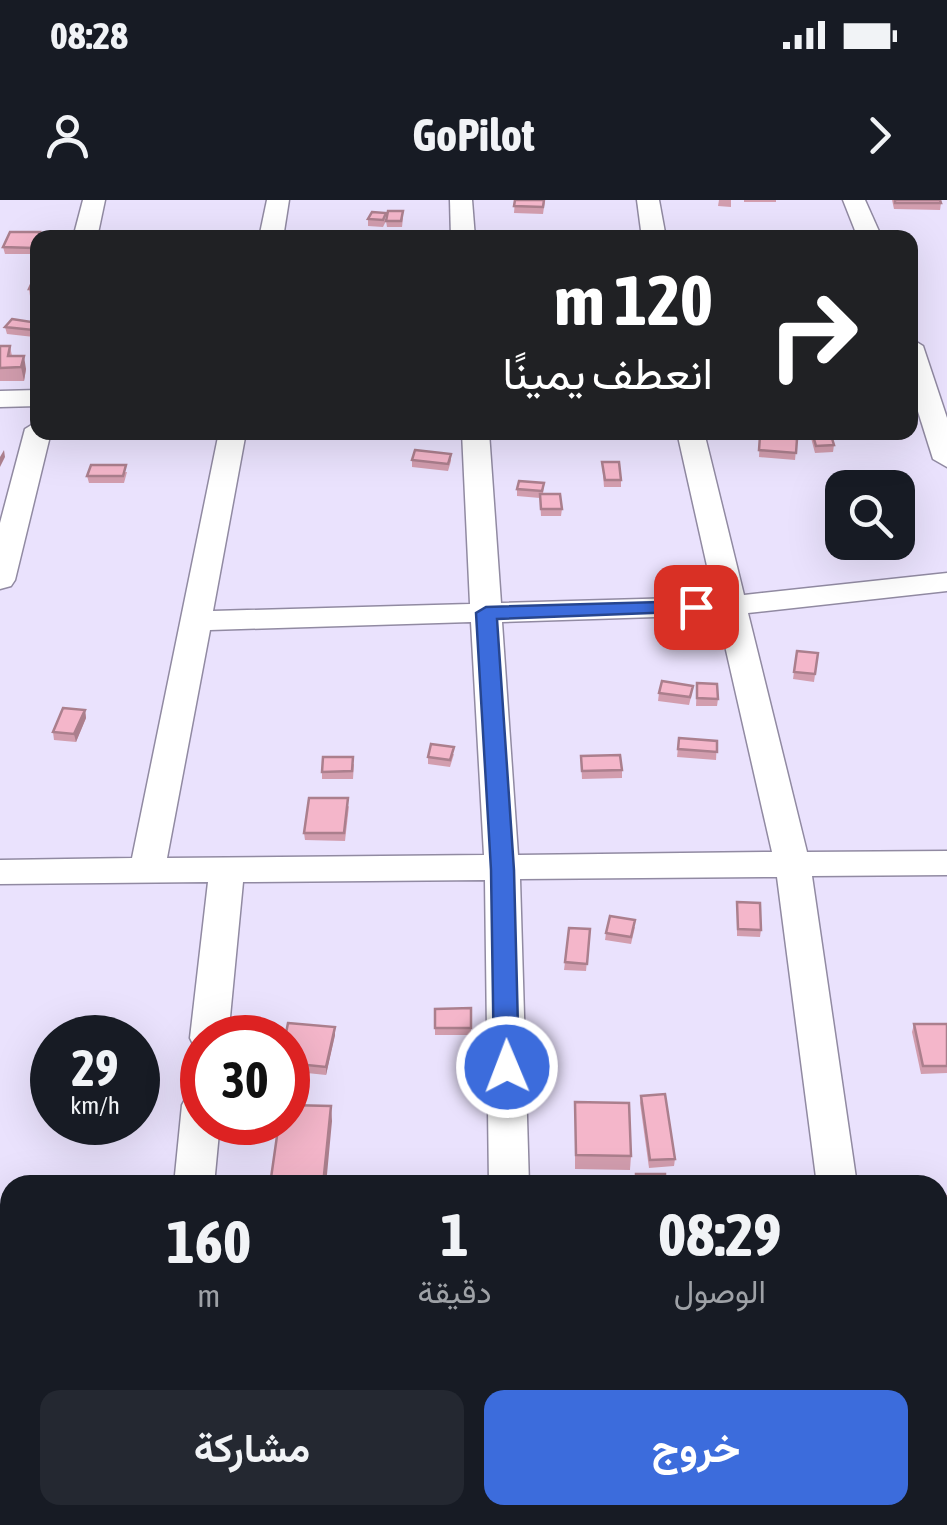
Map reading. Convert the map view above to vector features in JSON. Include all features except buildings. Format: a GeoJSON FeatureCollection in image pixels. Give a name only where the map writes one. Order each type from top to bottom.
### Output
{"type":"FeatureCollection","features":[{"type":"Feature","properties":{"kind":"street"},"geometry":{"type":"LineString","coordinates":[[87,230],[94,200]]}},
{"type":"Feature","properties":{"kind":"street"},"geometry":{"type":"LineString","coordinates":[[272,230],[278,200]]}},
{"type":"Feature","properties":{"kind":"street"},"geometry":{"type":"LineString","coordinates":[[461,200],[463,230]]}},
{"type":"Feature","properties":{"kind":"street"},"geometry":{"type":"LineString","coordinates":[[648,200],[653,230]]}},
{"type":"Feature","properties":{"kind":"street"},"geometry":{"type":"LineString","coordinates":[[854,200],[867,230]]}},
{"type":"Feature","properties":{"kind":"street"},"geometry":{"type":"LineString","coordinates":[[927,388],[947,460]]}},
{"type":"Feature","properties":{"kind":"street"},"geometry":{"type":"LineString","coordinates":[[0,399],[30,398]]}},
{"type":"Feature","properties":{"kind":"street"},"geometry":{"type":"LineString","coordinates":[[0,580],[35,440]]}},
{"type":"Feature","properties":{"kind":"street"},"geometry":{"type":"LineString","coordinates":[[148,868],[231,440]]}},
{"type":"Feature","properties":{"kind":"street"},"geometry":{"type":"LineString","coordinates":[[475,440],[502,870],[510,1175]]}},
{"type":"Feature","properties":{"kind":"street"},"geometry":{"type":"LineString","coordinates":[[692,440],[793,866],[836,1175]]}},
{"type":"Feature","properties":{"kind":"street"},"geometry":{"type":"LineString","coordinates":[[196,621],[731,606],[947,582]]}},
{"type":"Feature","properties":{"kind":"street"},"geometry":{"type":"LineString","coordinates":[[0,872],[947,863]]}},
{"type":"Feature","properties":{"kind":"street"},"geometry":{"type":"LineString","coordinates":[[212,1015],[227,870]]}},
{"type":"Feature","properties":{"kind":"street"},"geometry":{"type":"LineString","coordinates":[[195,1175],[198,1145]]}},
{"type":"Feature","properties":{"kind":"route"},"geometry":{"type":"LineString","coordinates":[[507,1067],[502,870],[486,613],[696,607]]}}]}
